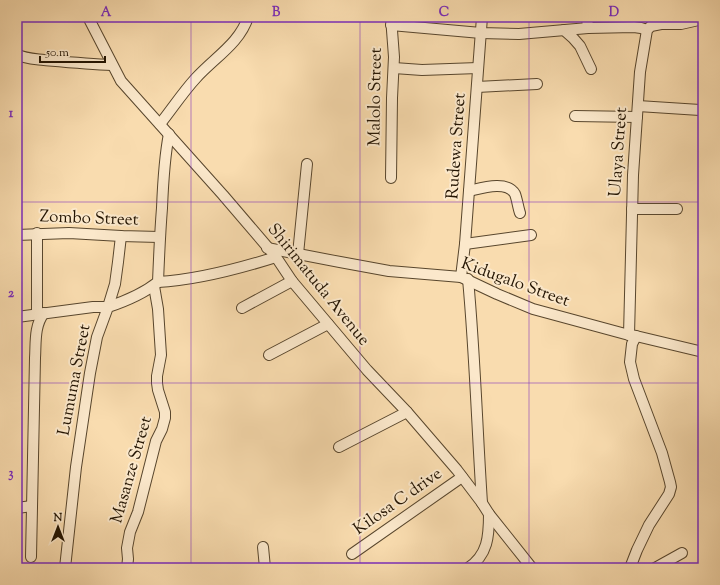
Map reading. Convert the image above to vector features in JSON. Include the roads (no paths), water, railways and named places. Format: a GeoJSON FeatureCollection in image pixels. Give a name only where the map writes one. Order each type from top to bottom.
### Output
{"type":"FeatureCollection","features":[{"type":"Feature","properties":{"kind":"street","name":"Shirimatuda Avenue"},"geometry":{"type":"LineString","coordinates":[[88,17],[121,81],[223,195],[276,257],[292,281],[366,370],[407,412],[462,477],[532,568]]}},
{"type":"Feature","properties":{"kind":"street"},"geometry":{"type":"LineString","coordinates":[[160,124],[197,77],[236,40],[248,17]]}},
{"type":"Feature","properties":{"kind":"street","name":"Rudewa Street"},"geometry":{"type":"LineString","coordinates":[[482,17],[469,190],[465,278],[472,322],[482,503]]}},
{"type":"Feature","properties":{"kind":"street"},"geometry":{"type":"LineString","coordinates":[[587,17],[588,28]]}},
{"type":"Feature","properties":{"kind":"street"},"geometry":{"type":"LineString","coordinates":[[391,21],[481,34],[519,34],[588,28],[634,27],[647,30],[651,26],[661,24],[681,24],[703,20]]}},
{"type":"Feature","properties":{"kind":"street","name":"Malolo Street"},"geometry":{"type":"LineString","coordinates":[[391,21],[394,48],[391,178]]}},
{"type":"Feature","properties":{"kind":"street"},"geometry":{"type":"LineString","coordinates":[[564,30],[580,46],[591,69]]}},
{"type":"Feature","properties":{"kind":"street","name":"Ulaya Street"},"geometry":{"type":"LineString","coordinates":[[630,568],[649,524],[669,494],[671,487],[662,453],[634,379],[630,362],[632,344],[633,175],[640,72],[647,30]]}},
{"type":"Feature","properties":{"kind":"street"},"geometry":{"type":"LineString","coordinates":[[17,54],[19,56],[47,60],[112,65]]}},
{"type":"Feature","properties":{"kind":"street"},"geometry":{"type":"LineString","coordinates":[[394,68],[422,70],[478,68]]}},
{"type":"Feature","properties":{"kind":"street"},"geometry":{"type":"LineString","coordinates":[[477,87],[537,84]]}},
{"type":"Feature","properties":{"kind":"street"},"geometry":{"type":"LineString","coordinates":[[638,106],[700,110]]}},
{"type":"Feature","properties":{"kind":"street"},"geometry":{"type":"LineString","coordinates":[[575,116],[637,117]]}},
{"type":"Feature","properties":{"kind":"street"},"geometry":{"type":"LineString","coordinates":[[169,134],[165,155],[156,284],[199,277],[276,257]]}},
{"type":"Feature","properties":{"kind":"street"},"geometry":{"type":"LineString","coordinates":[[298,254],[307,164]]}},
{"type":"Feature","properties":{"kind":"street"},"geometry":{"type":"LineString","coordinates":[[469,190],[497,186],[509,188],[514,194],[520,213]]}},
{"type":"Feature","properties":{"kind":"street"},"geometry":{"type":"LineString","coordinates":[[632,209],[677,209]]}},
{"type":"Feature","properties":{"kind":"street"},"geometry":{"type":"LineString","coordinates":[[31,557],[35,358],[37,326],[41,313],[37,233]]}},
{"type":"Feature","properties":{"kind":"street","name":"Zombo Street"},"geometry":{"type":"LineString","coordinates":[[17,235],[37,233],[69,233],[159,238]]}},
{"type":"Feature","properties":{"kind":"street"},"geometry":{"type":"LineString","coordinates":[[466,244],[531,235]]}},
{"type":"Feature","properties":{"kind":"street"},"geometry":{"type":"LineString","coordinates":[[17,317],[94,307],[108,307],[115,284],[121,236]]}},
{"type":"Feature","properties":{"kind":"street","name":"Kidugalo Street"},"geometry":{"type":"LineString","coordinates":[[267,248],[389,271],[465,278],[497,294],[533,309],[703,352]]}},
{"type":"Feature","properties":{"kind":"street"},"geometry":{"type":"LineString","coordinates":[[242,308],[292,281]]}},
{"type":"Feature","properties":{"kind":"street","name":"Lumuma Street"},"geometry":{"type":"LineString","coordinates":[[64,568],[79,447],[90,372],[97,337],[108,307],[140,294],[156,284]]}},
{"type":"Feature","properties":{"kind":"street","name":"Masanze Street"},"geometry":{"type":"LineString","coordinates":[[127,568],[127,548],[130,532],[138,512],[156,441],[162,429],[165,418],[165,412],[157,383],[161,356],[156,284]]}},
{"type":"Feature","properties":{"kind":"street"},"geometry":{"type":"LineString","coordinates":[[269,356],[328,324]]}},
{"type":"Feature","properties":{"kind":"street"},"geometry":{"type":"LineString","coordinates":[[339,447],[407,412]]}},
{"type":"Feature","properties":{"kind":"street","name":"Kilosa C drive"},"geometry":{"type":"LineString","coordinates":[[352,554],[462,477]]}},
{"type":"Feature","properties":{"kind":"street"},"geometry":{"type":"LineString","coordinates":[[17,508],[32,506]]}},
{"type":"Feature","properties":{"kind":"street"},"geometry":{"type":"LineString","coordinates":[[468,568],[480,558],[485,548],[489,533],[489,514]]}},
{"type":"Feature","properties":{"kind":"street"},"geometry":{"type":"LineString","coordinates":[[263,547],[265,568]]}},
{"type":"Feature","properties":{"kind":"street"},"geometry":{"type":"LineString","coordinates":[[656,568],[682,552]]}}]}
